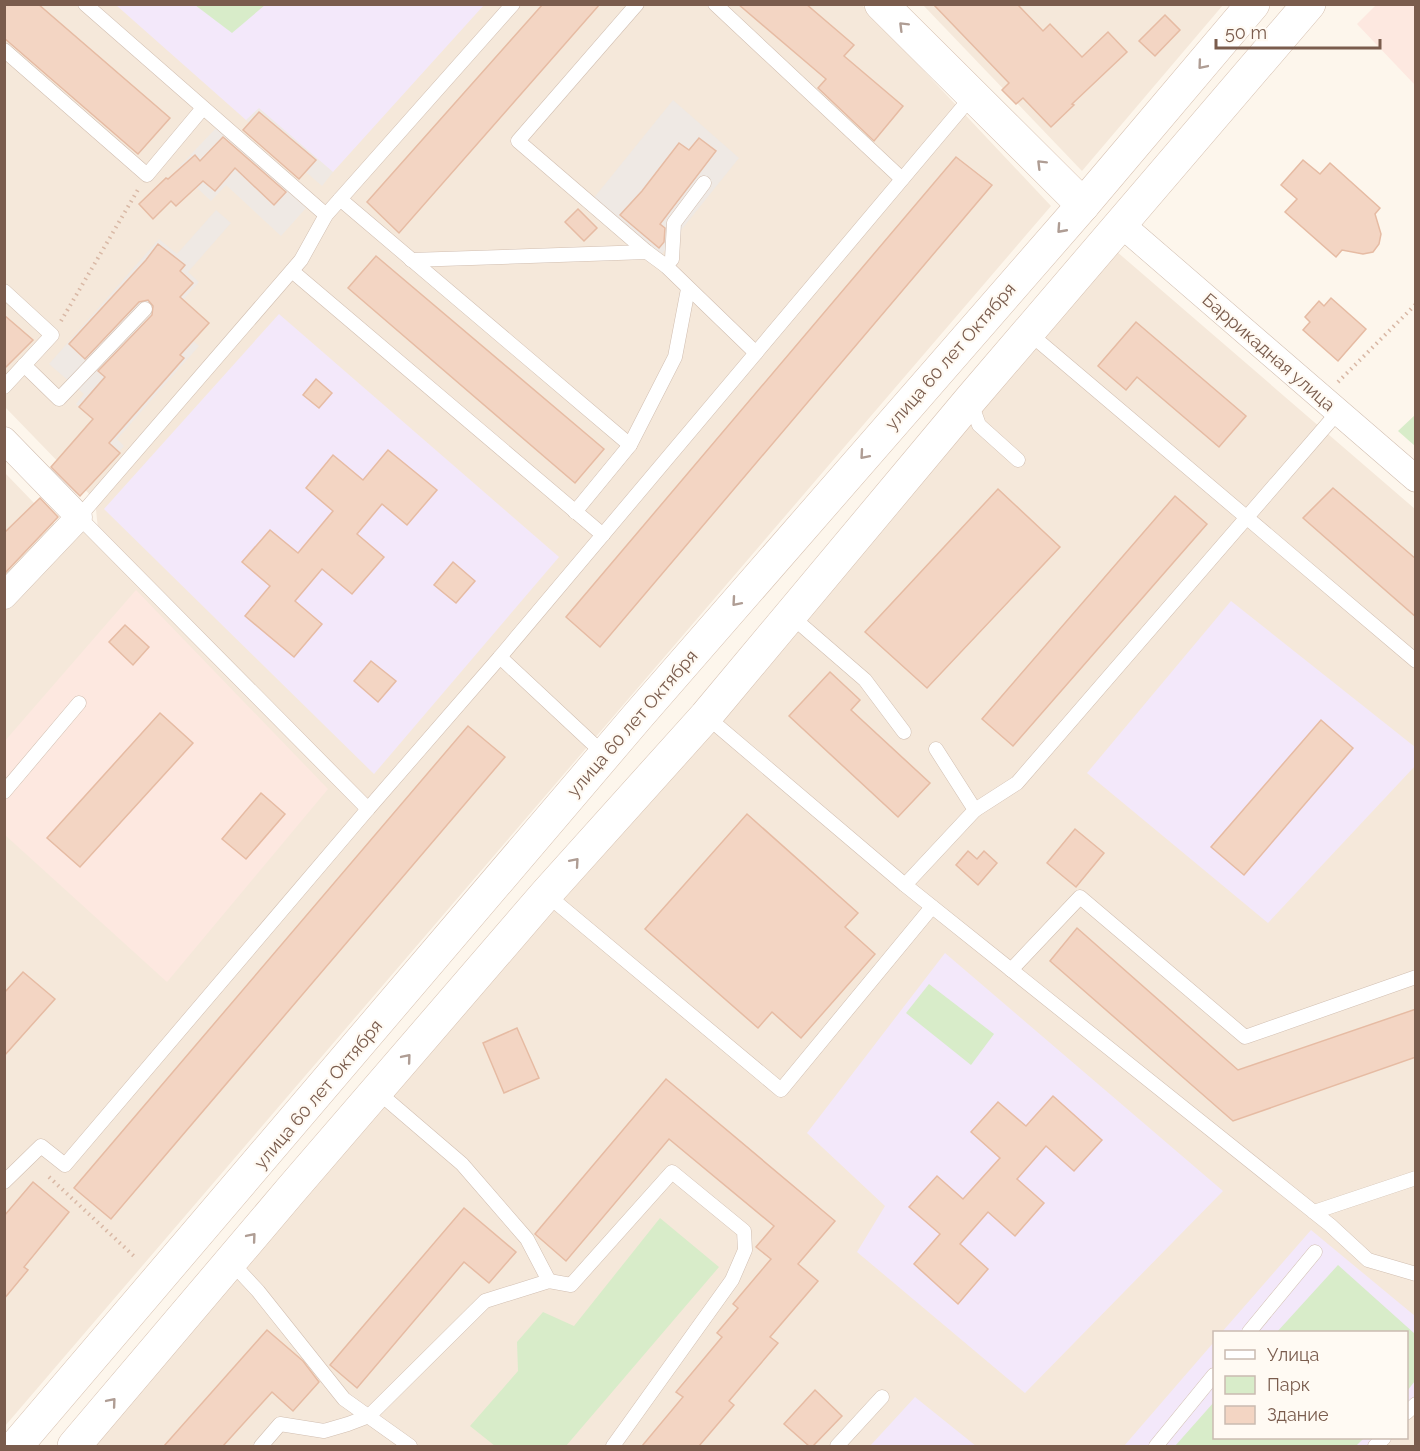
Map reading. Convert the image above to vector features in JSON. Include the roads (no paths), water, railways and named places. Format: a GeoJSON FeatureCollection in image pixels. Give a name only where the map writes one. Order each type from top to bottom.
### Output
{"type":"FeatureCollection","features":[{"type":"Feature","properties":{"kind":"main road"},"geometry":{"type":"LineString","coordinates":[[881,4],[1083,205]]}},
{"type":"Feature","properties":{"kind":"main road","name":"улица 60 лет Октября"},"geometry":{"type":"LineString","coordinates":[[16,1446],[605,755],[1083,205],[1253,4]]}},
{"type":"Feature","properties":{"kind":"main road"},"geometry":{"type":"LineString","coordinates":[[74,1446],[546,894],[706,716],[968,415],[1029,333],[1309,4]]}},
{"type":"Feature","properties":{"kind":"main road"},"geometry":{"type":"LineString","coordinates":[[260,1162],[291,1190]]}},
{"type":"Feature","properties":{"kind":"street","name":"Баррикадная улица"},"geometry":{"type":"LineString","coordinates":[[1122,225],[1416,479]]}},
{"type":"Feature","properties":{"kind":"street"},"geometry":{"type":"LineString","coordinates":[[4,440],[79,516],[4,596]]}},
{"type":"Feature","properties":{"kind":"lane"},"geometry":{"type":"LineString","coordinates":[[85,4],[326,215]]}},
{"type":"Feature","properties":{"kind":"lane"},"geometry":{"type":"LineString","coordinates":[[368,809],[79,516],[292,271],[301,260],[326,215],[513,4]]}},
{"type":"Feature","properties":{"kind":"lane"},"geometry":{"type":"LineString","coordinates":[[637,4],[518,141],[646,252],[666,266],[756,353]]}},
{"type":"Feature","properties":{"kind":"lane"},"geometry":{"type":"LineString","coordinates":[[715,4],[902,179]]}},
{"type":"Feature","properties":{"kind":"lane"},"geometry":{"type":"LineString","coordinates":[[4,50],[147,175],[204,108]]}},
{"type":"Feature","properties":{"kind":"lane"},"geometry":{"type":"LineString","coordinates":[[4,1182],[41,1146],[65,1165],[500,657],[973,95]]}},
{"type":"Feature","properties":{"kind":"lane"},"geometry":{"type":"LineString","coordinates":[[666,266],[672,259],[674,223],[704,183]]}},
{"type":"Feature","properties":{"kind":"lane"},"geometry":{"type":"LineString","coordinates":[[340,200],[630,445]]}},
{"type":"Feature","properties":{"kind":"lane"},"geometry":{"type":"LineString","coordinates":[[411,260],[646,252]]}},
{"type":"Feature","properties":{"kind":"lane"},"geometry":{"type":"LineString","coordinates":[[292,271],[603,535]]}},
{"type":"Feature","properties":{"kind":"lane"},"geometry":{"type":"LineString","coordinates":[[575,512],[630,445],[675,357],[688,289]]}},
{"type":"Feature","properties":{"kind":"lane"},"geometry":{"type":"LineString","coordinates":[[4,291],[52,335],[4,387]]}},
{"type":"Feature","properties":{"kind":"lane"},"geometry":{"type":"LineString","coordinates":[[24,365],[59,399],[145,309]]}},
{"type":"Feature","properties":{"kind":"lane"},"geometry":{"type":"LineString","coordinates":[[1029,333],[1416,661]]}},
{"type":"Feature","properties":{"kind":"lane"},"geometry":{"type":"LineString","coordinates":[[905,885],[975,810],[1017,783],[1338,412]]}},
{"type":"Feature","properties":{"kind":"lane"},"geometry":{"type":"LineString","coordinates":[[968,415],[1018,460]]}},
{"type":"Feature","properties":{"kind":"lane"},"geometry":{"type":"LineString","coordinates":[[791,616],[865,680],[904,732]]}},
{"type":"Feature","properties":{"kind":"lane"},"geometry":{"type":"LineString","coordinates":[[500,657],[605,755]]}},
{"type":"Feature","properties":{"kind":"lane"},"geometry":{"type":"LineString","coordinates":[[4,792],[79,703]]}},
{"type":"Feature","properties":{"kind":"lane"},"geometry":{"type":"LineString","coordinates":[[706,716],[905,885],[1314,1212],[1368,1260],[1416,1274]]}},
{"type":"Feature","properties":{"kind":"lane"},"geometry":{"type":"LineString","coordinates":[[936,749],[975,810]]}},
{"type":"Feature","properties":{"kind":"lane"},"geometry":{"type":"LineString","coordinates":[[546,894],[781,1090],[932,907]]}},
{"type":"Feature","properties":{"kind":"lane"},"geometry":{"type":"LineString","coordinates":[[1011,970],[1080,897],[1245,1037],[1416,977]]}},
{"type":"Feature","properties":{"kind":"lane"},"geometry":{"type":"LineString","coordinates":[[378,1092],[462,1164],[527,1239],[549,1281]]}},
{"type":"Feature","properties":{"kind":"lane"},"geometry":{"type":"LineString","coordinates":[[261,1446],[280,1424],[324,1431],[369,1416],[485,1301],[549,1281],[571,1285],[672,1172],[744,1231],[745,1250],[732,1280],[614,1446]]}},
{"type":"Feature","properties":{"kind":"lane"},"geometry":{"type":"LineString","coordinates":[[1314,1212],[1416,1178]]}},
{"type":"Feature","properties":{"kind":"lane"},"geometry":{"type":"LineString","coordinates":[[1250,1331],[1316,1252]]}},
{"type":"Feature","properties":{"kind":"lane"},"geometry":{"type":"LineString","coordinates":[[231,1262],[258,1291],[344,1398],[410,1446]]}},
{"type":"Feature","properties":{"kind":"lane"},"geometry":{"type":"LineString","coordinates":[[1156,1446],[1213,1377]]}},
{"type":"Feature","properties":{"kind":"lane"},"geometry":{"type":"LineString","coordinates":[[837,1446],[882,1397]]}}]}
